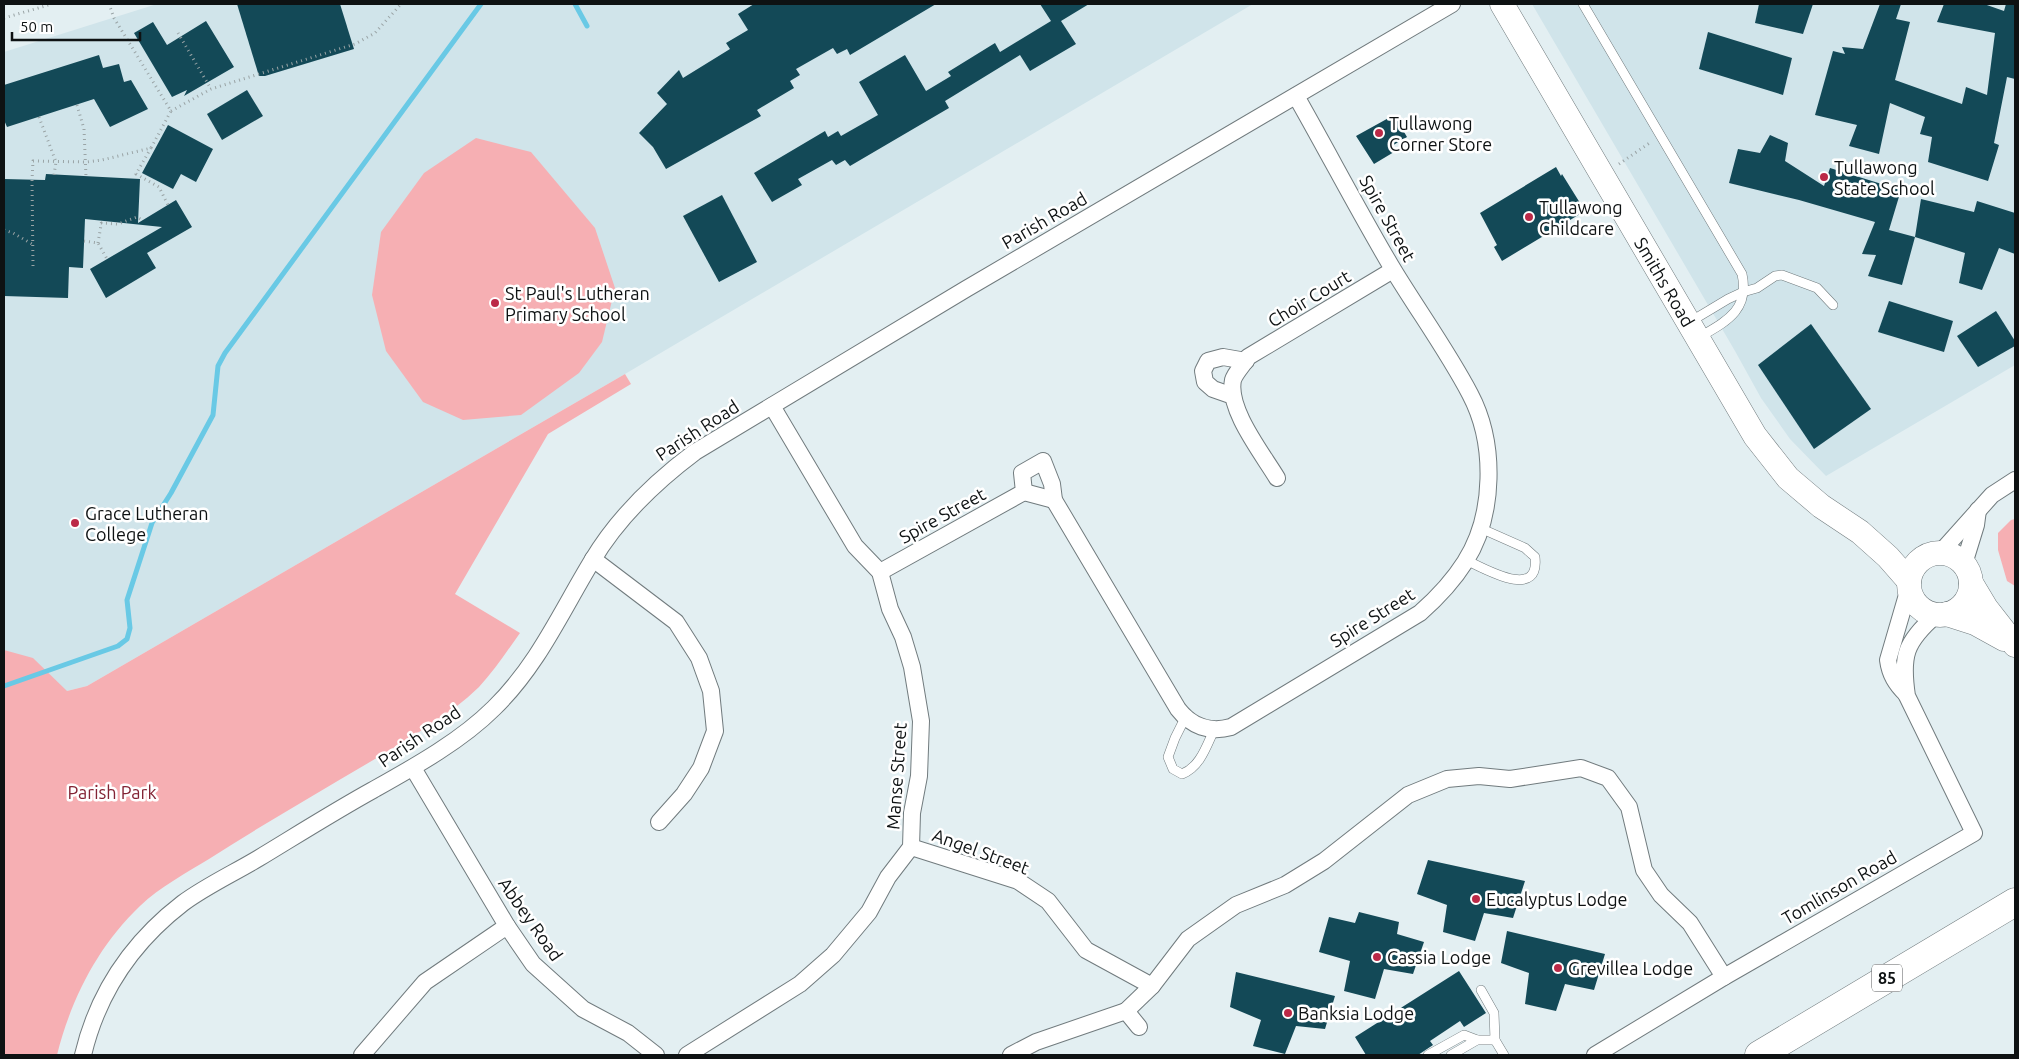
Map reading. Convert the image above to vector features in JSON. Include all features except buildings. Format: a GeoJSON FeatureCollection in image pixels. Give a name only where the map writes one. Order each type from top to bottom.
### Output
{"type":"FeatureCollection","features":[{"type":"Feature","properties":{"kind":"highway","name":"85"},"geometry":{"type":"LineString","coordinates":[[1759,1055],[2015,902]]}},
{"type":"Feature","properties":{"kind":"main road","name":"Smiths Road"},"geometry":{"type":"LineString","coordinates":[[1502,4],[1755,436],[1788,478],[1821,506],[1860,532],[1888,557],[1909,584]]}},
{"type":"Feature","properties":{"kind":"main road","name":"Smiths Road"},"geometry":{"type":"LineString","coordinates":[[1860,532],[1900,548],[1936,553]]}},
{"type":"Feature","properties":{"kind":"main road"},"geometry":{"type":"LineString","coordinates":[[1936,553],[1954,556],[1968,573],[1986,608],[2015,645],[1975,622],[1926,612],[1918,606],[1912,598],[1909,584],[1911,572],[1916,564],[1924,557],[1936,553]]}},
{"type":"Feature","properties":{"kind":"main road"},"geometry":{"type":"LineString","coordinates":[[1942,615],[1957,610],[1965,603],[1970,593],[1968,573]]}},
{"type":"Feature","properties":{"kind":"street","name":"Parish Road"},"geometry":{"type":"LineString","coordinates":[[82,1055],[89,1028],[111,981],[146,935],[184,902],[413,768],[454,740],[494,709],[524,675],[548,641],[593,559],[630,510],[664,475],[695,452],[974,284],[1452,4]]}},
{"type":"Feature","properties":{"kind":"street","name":"Spire Street"},"geometry":{"type":"LineString","coordinates":[[1214,730],[1231,727],[1420,613],[1437,598],[1466,560],[1480,528],[1487,499],[1489,476],[1487,450],[1480,420],[1471,395],[1393,270],[1296,96]]}},
{"type":"Feature","properties":{"kind":"street","name":"Choir Court"},"geometry":{"type":"LineString","coordinates":[[1233,396],[1233,379],[1248,357],[1393,270]]}},
{"type":"Feature","properties":{"kind":"street"},"geometry":{"type":"LineString","coordinates":[[1246,361],[1223,357],[1208,361],[1203,371],[1205,382],[1213,389],[1233,396],[1245,426],[1277,478]]}},
{"type":"Feature","properties":{"kind":"street","name":"Manse Street"},"geometry":{"type":"LineString","coordinates":[[687,1055],[800,984],[833,955],[869,912],[888,877],[911,847],[912,813],[920,776],[921,721],[912,667],[903,637],[890,609],[880,572],[855,546],[772,406]]}},
{"type":"Feature","properties":{"kind":"street"},"geometry":{"type":"LineString","coordinates":[[1054,500],[1024,492],[1022,473],[1043,461],[1052,484],[1054,500],[1185,718],[1193,723],[1214,730]]}},
{"type":"Feature","properties":{"kind":"street"},"geometry":{"type":"LineString","coordinates":[[1936,553],[1992,494],[2015,480]]}},
{"type":"Feature","properties":{"kind":"street","name":"Spire Street"},"geometry":{"type":"LineString","coordinates":[[880,572],[1024,492]]}},
{"type":"Feature","properties":{"kind":"street"},"geometry":{"type":"LineString","coordinates":[[1968,573],[1978,510]]}},
{"type":"Feature","properties":{"kind":"street"},"geometry":{"type":"LineString","coordinates":[[593,559],[676,622],[699,658],[712,691],[715,731],[701,768],[684,794],[659,822]]}},
{"type":"Feature","properties":{"kind":"street","name":"Tomlinson Road"},"geometry":{"type":"LineString","coordinates":[[1595,1055],[1724,977],[1974,833],[1907,696],[1895,683],[1890,670],[1888,660],[1909,584]]}},
{"type":"Feature","properties":{"kind":"street","name":"Tomlinson Road"},"geometry":{"type":"LineString","coordinates":[[1907,696],[1904,659],[1910,644],[1920,629],[1942,615]]}},
{"type":"Feature","properties":{"kind":"street","name":"Abbey Road"},"geometry":{"type":"LineString","coordinates":[[413,768],[507,926],[533,964],[583,1009],[628,1033],[656,1055]]}},
{"type":"Feature","properties":{"kind":"street"},"geometry":{"type":"LineString","coordinates":[[1011,1055],[1036,1042],[1126,1011],[1152,986],[1188,939],[1236,904],[1285,885],[1324,861],[1408,794],[1447,779],[1479,776],[1510,778],[1582,768],[1608,778],[1629,807],[1644,870],[1661,895],[1690,923],[1724,977]]}},
{"type":"Feature","properties":{"kind":"street","name":"Angel Street"},"geometry":{"type":"LineString","coordinates":[[911,847],[1018,881],[1048,901],[1086,950],[1152,986]]}},
{"type":"Feature","properties":{"kind":"street"},"geometry":{"type":"LineString","coordinates":[[362,1055],[425,982],[507,926]]}},
{"type":"Feature","properties":{"kind":"street"},"geometry":{"type":"LineString","coordinates":[[1126,1011],[1139,1027]]}},
{"type":"Feature","properties":{"kind":"lane"},"geometry":{"type":"LineString","coordinates":[[1583,4],[1737,264],[1744,283],[1738,308],[1733,315],[1693,331]]}},
{"type":"Feature","properties":{"kind":"lane"},"geometry":{"type":"LineString","coordinates":[[1693,331],[1743,292],[1757,288],[1775,276],[1782,275],[1817,288],[1833,306]]}},
{"type":"Feature","properties":{"kind":"lane"},"geometry":{"type":"LineString","coordinates":[[1466,560],[1512,580],[1526,579],[1534,573],[1536,566],[1535,557],[1525,548],[1480,528]]}},
{"type":"Feature","properties":{"kind":"lane"},"geometry":{"type":"LineString","coordinates":[[1185,718],[1168,757],[1173,769],[1182,774],[1192,770],[1214,730]]}},
{"type":"Feature","properties":{"kind":"lane"},"geometry":{"type":"LineString","coordinates":[[1481,990],[1494,1013],[1495,1040],[1504,1055]]}},
{"type":"Feature","properties":{"kind":"lane"},"geometry":{"type":"LineString","coordinates":[[1428,1055],[1464,1035],[1477,1040],[1495,1040]]}},
{"type":"Feature","properties":{"kind":"lane"},"geometry":{"type":"LineString","coordinates":[[1451,1055],[1477,1040]]}},
{"type":"Feature","properties":{"kind":"path"},"geometry":{"type":"LineString","coordinates":[[4,18],[52,4]]}},
{"type":"Feature","properties":{"kind":"path"},"geometry":{"type":"LineString","coordinates":[[109,4],[114,18],[171,111]]}},
{"type":"Feature","properties":{"kind":"path"},"geometry":{"type":"LineString","coordinates":[[168,205],[159,187],[136,174],[171,111],[211,89],[355,44],[375,33],[401,4]]}},
{"type":"Feature","properties":{"kind":"path"},"geometry":{"type":"LineString","coordinates":[[178,33],[211,89]]}},
{"type":"Feature","properties":{"kind":"path"},"geometry":{"type":"LineString","coordinates":[[77,105],[84,129],[87,162],[86,176]]}},
{"type":"Feature","properties":{"kind":"path"},"geometry":{"type":"LineString","coordinates":[[39,117],[56,162],[54,175]]}},
{"type":"Feature","properties":{"kind":"path"},"geometry":{"type":"LineString","coordinates":[[1602,174],[1661,136]]}},
{"type":"Feature","properties":{"kind":"path"},"geometry":{"type":"LineString","coordinates":[[33,266],[33,161],[87,162],[151,148]]}},
{"type":"Feature","properties":{"kind":"path"},"geometry":{"type":"LineString","coordinates":[[107,259],[98,242],[101,221],[118,224],[136,218],[142,220]]}},
{"type":"Feature","properties":{"kind":"path"},"geometry":{"type":"LineString","coordinates":[[4,230],[32,244]]}},
{"type":"Feature","properties":{"kind":"path"},"geometry":{"type":"LineString","coordinates":[[84,242],[98,242]]}},
{"type":"Feature","properties":{"kind":"shaded area","name":"St Paul's Lutheran Primary School"},"geometry":{"type":"Polygon","coordinates":[[[157,4],[1253,4],[625,374],[87,686],[67,691],[4,732],[4,52],[157,4]]]}},
{"type":"Feature","properties":{"kind":"shaded area","name":"Tullawong State School"},"geometry":{"type":"Polygon","coordinates":[[[1532,4],[2015,4],[2015,365],[1826,476],[1790,439],[1761,398],[1532,4]]]}},
{"type":"Feature","properties":{"kind":"green space"},"geometry":{"type":"Polygon","coordinates":[[[476,138],[531,152],[595,228],[615,288],[602,342],[579,373],[521,415],[463,420],[423,402],[386,351],[372,295],[381,232],[424,173],[476,138]]]}},
{"type":"Feature","properties":{"kind":"green space","name":"Parish Park"},"geometry":{"type":"Polygon","coordinates":[[[625,374],[631,384],[548,434],[455,594],[520,633],[479,687],[444,716],[419,732],[251,832],[156,893],[140,906],[111,938],[88,974],[70,1014],[57,1055],[4,1055],[4,650],[33,658],[67,691],[87,686],[625,374]]]}},
{"type":"Feature","properties":{"kind":"green space"},"geometry":{"type":"Polygon","coordinates":[[[2015,519],[2015,586],[2007,581],[1998,550],[1998,533],[2011,520],[2015,519]]]}},
{"type":"Feature","properties":{"kind":"waterway"},"geometry":{"type":"LineString","coordinates":[[4,686],[118,646],[127,639],[130,628],[127,600],[152,523],[171,493],[213,415],[218,366],[225,353],[481,4]]}},
{"type":"Feature","properties":{"kind":"waterway"},"geometry":{"type":"LineString","coordinates":[[575,4],[587,26]]}},
{"type":"Feature","properties":{"kind":"place","name":"Tullawong Corner Store"},"geometry":{"type":"Point","coordinates":[1379,133]}},
{"type":"Feature","properties":{"kind":"place","name":"Tullawong State School"},"geometry":{"type":"Point","coordinates":[1824,177]}},
{"type":"Feature","properties":{"kind":"place","name":"Tullawong Childcare"},"geometry":{"type":"Point","coordinates":[1529,217]}},
{"type":"Feature","properties":{"kind":"place","name":"St Paul's Lutheran Primary School"},"geometry":{"type":"Point","coordinates":[495,303]}},
{"type":"Feature","properties":{"kind":"place","name":"Grace Lutheran College"},"geometry":{"type":"Point","coordinates":[75,523]}},
{"type":"Feature","properties":{"kind":"place","name":"Eucalyptus Lodge"},"geometry":{"type":"Point","coordinates":[1476,899]}},
{"type":"Feature","properties":{"kind":"place","name":"Cassia Lodge"},"geometry":{"type":"Point","coordinates":[1377,957]}},
{"type":"Feature","properties":{"kind":"place","name":"Grevillea Lodge"},"geometry":{"type":"Point","coordinates":[1558,968]}},
{"type":"Feature","properties":{"kind":"place","name":"Banksia Lodge"},"geometry":{"type":"Point","coordinates":[1288,1013]}}]}
